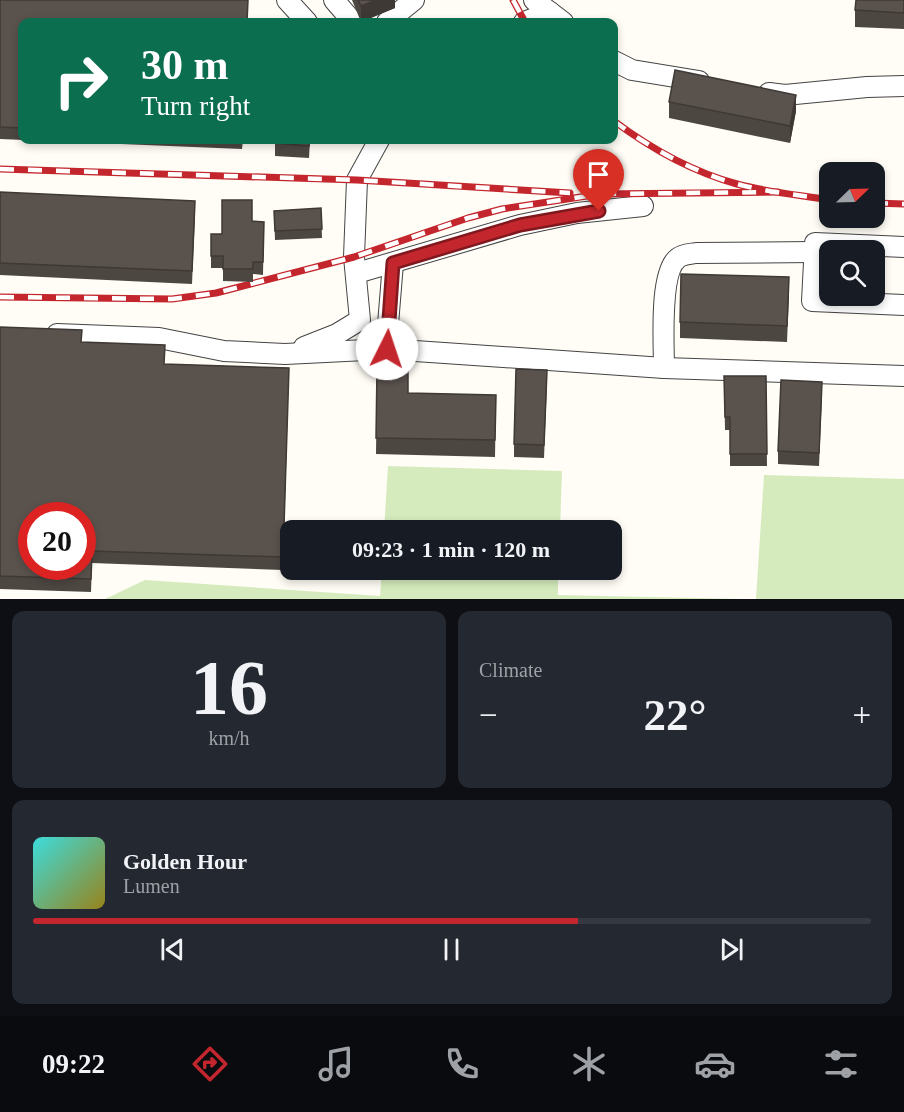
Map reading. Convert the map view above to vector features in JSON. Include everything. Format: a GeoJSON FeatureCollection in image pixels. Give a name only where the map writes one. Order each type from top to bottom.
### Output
{"type":"FeatureCollection","features":[{"type":"Feature","properties":{"kind":"lane"},"geometry":{"type":"LineString","coordinates":[[287,0],[303,18]]}},
{"type":"Feature","properties":{"kind":"lane"},"geometry":{"type":"LineString","coordinates":[[334,0],[350,18]]}},
{"type":"Feature","properties":{"kind":"lane"},"geometry":{"type":"LineString","coordinates":[[392,18],[414,0]]}},
{"type":"Feature","properties":{"kind":"lane"},"geometry":{"type":"LineString","coordinates":[[534,0],[556,17]]}},
{"type":"Feature","properties":{"kind":"lane"},"geometry":{"type":"LineString","coordinates":[[618,63],[632,70],[714,84]]}},
{"type":"Feature","properties":{"kind":"lane"},"geometry":{"type":"LineString","coordinates":[[750,89],[785,95],[904,86]]}},
{"type":"Feature","properties":{"kind":"lane"},"geometry":{"type":"LineString","coordinates":[[285,354],[337,334],[360,320],[354,256],[357,180],[377,144]]}},
{"type":"Feature","properties":{"kind":"lane"},"geometry":{"type":"LineString","coordinates":[[357,273],[520,225],[576,213],[643,206]]}},
{"type":"Feature","properties":{"kind":"lane"},"geometry":{"type":"LineString","coordinates":[[904,247],[815,243],[813,301],[904,305]]}},
{"type":"Feature","properties":{"kind":"lane"},"geometry":{"type":"LineString","coordinates":[[664,368],[666,283],[672,266],[678,258],[696,253],[815,252]]}},
{"type":"Feature","properties":{"kind":"lane"},"geometry":{"type":"LineString","coordinates":[[387,349],[393,263]]}},
{"type":"Feature","properties":{"kind":"lane"},"geometry":{"type":"LineString","coordinates":[[34,333],[159,338],[224,351],[285,354],[387,349],[664,368],[904,376]]}},
{"type":"Feature","properties":{"kind":"green space"},"geometry":{"type":"Polygon","coordinates":[[[388,466],[562,471],[560,520],[385,520],[388,466]]]}},
{"type":"Feature","properties":{"kind":"green space"},"geometry":{"type":"Polygon","coordinates":[[[764,475],[904,479],[904,599],[756,599],[764,475]]]}},
{"type":"Feature","properties":{"kind":"green space"},"geometry":{"type":"Polygon","coordinates":[[[145,580],[380,596],[381,580],[558,580],[558,595],[743,599],[105,599],[145,580]]]}},
{"type":"Feature","properties":{"kind":"building"},"geometry":{"type":"Polygon","coordinates":[[[0,0],[248,0],[247,18],[18,18],[18,128],[0,127],[0,0]]]}},
{"type":"Feature","properties":{"kind":"building"},"geometry":{"type":"Polygon","coordinates":[[[358,0],[376,0],[361,6],[358,0]]]}},
{"type":"Feature","properties":{"kind":"building"},"geometry":{"type":"Polygon","coordinates":[[[856,0],[904,0],[904,13],[855,10],[856,0]]]}},
{"type":"Feature","properties":{"kind":"building"},"geometry":{"type":"Polygon","coordinates":[[[675,70],[796,95],[790,126],[669,102],[675,70]]]}},
{"type":"Feature","properties":{"kind":"building"},"geometry":{"type":"Polygon","coordinates":[[[286,144],[309,144],[309,146],[286,144]]]}},
{"type":"Feature","properties":{"kind":"building"},"geometry":{"type":"Polygon","coordinates":[[[0,192],[195,201],[192,271],[0,263],[0,192]]]}},
{"type":"Feature","properties":{"kind":"building"},"geometry":{"type":"Polygon","coordinates":[[[222,200],[252,200],[252,221],[264,222],[263,262],[253,262],[253,269],[223,269],[223,256],[211,256],[211,234],[222,234],[222,200]]]}},
{"type":"Feature","properties":{"kind":"building"},"geometry":{"type":"Polygon","coordinates":[[[321,208],[322,229],[275,231],[274,211],[321,208]]]}},
{"type":"Feature","properties":{"kind":"building"},"geometry":{"type":"Polygon","coordinates":[[[681,274],[789,277],[787,326],[680,322],[681,274]]]}},
{"type":"Feature","properties":{"kind":"building"},"geometry":{"type":"Polygon","coordinates":[[[0,327],[82,330],[81,342],[165,345],[164,364],[289,368],[284,520],[280,520],[280,557],[96,551],[96,502],[18,502],[18,577],[0,576],[0,327]]]}},
{"type":"Feature","properties":{"kind":"building"},"geometry":{"type":"Polygon","coordinates":[[[377,368],[408,368],[408,393],[496,395],[495,440],[376,438],[377,368]]]}},
{"type":"Feature","properties":{"kind":"building"},"geometry":{"type":"Polygon","coordinates":[[[516,369],[547,370],[544,445],[514,444],[516,369]]]}},
{"type":"Feature","properties":{"kind":"building"},"geometry":{"type":"Polygon","coordinates":[[[724,376],[766,376],[767,454],[730,454],[730,417],[725,417],[724,376]]]}},
{"type":"Feature","properties":{"kind":"building"},"geometry":{"type":"Polygon","coordinates":[[[781,380],[822,382],[819,453],[778,451],[781,380]]]}},
{"type":"Feature","properties":{"kind":"railway"},"geometry":{"type":"LineString","coordinates":[[513,0],[523,18]]}},
{"type":"Feature","properties":{"kind":"railway"},"geometry":{"type":"LineString","coordinates":[[618,124],[642,141],[704,173],[737,184],[819,198]]}},
{"type":"Feature","properties":{"kind":"railway"},"geometry":{"type":"LineString","coordinates":[[0,169],[357,180],[570,193]]}},
{"type":"Feature","properties":{"kind":"railway"},"geometry":{"type":"LineString","coordinates":[[0,297],[172,299],[216,293],[354,257],[468,218],[502,209],[600,194],[778,192]]}},
{"type":"Feature","properties":{"kind":"railway"},"geometry":{"type":"LineString","coordinates":[[885,203],[904,204]]}},
{"type":"Feature","properties":{"kind":"route"},"geometry":{"type":"LineString","coordinates":[[387,349],[393,263],[520,225],[576,213],[599,211]]}}]}
